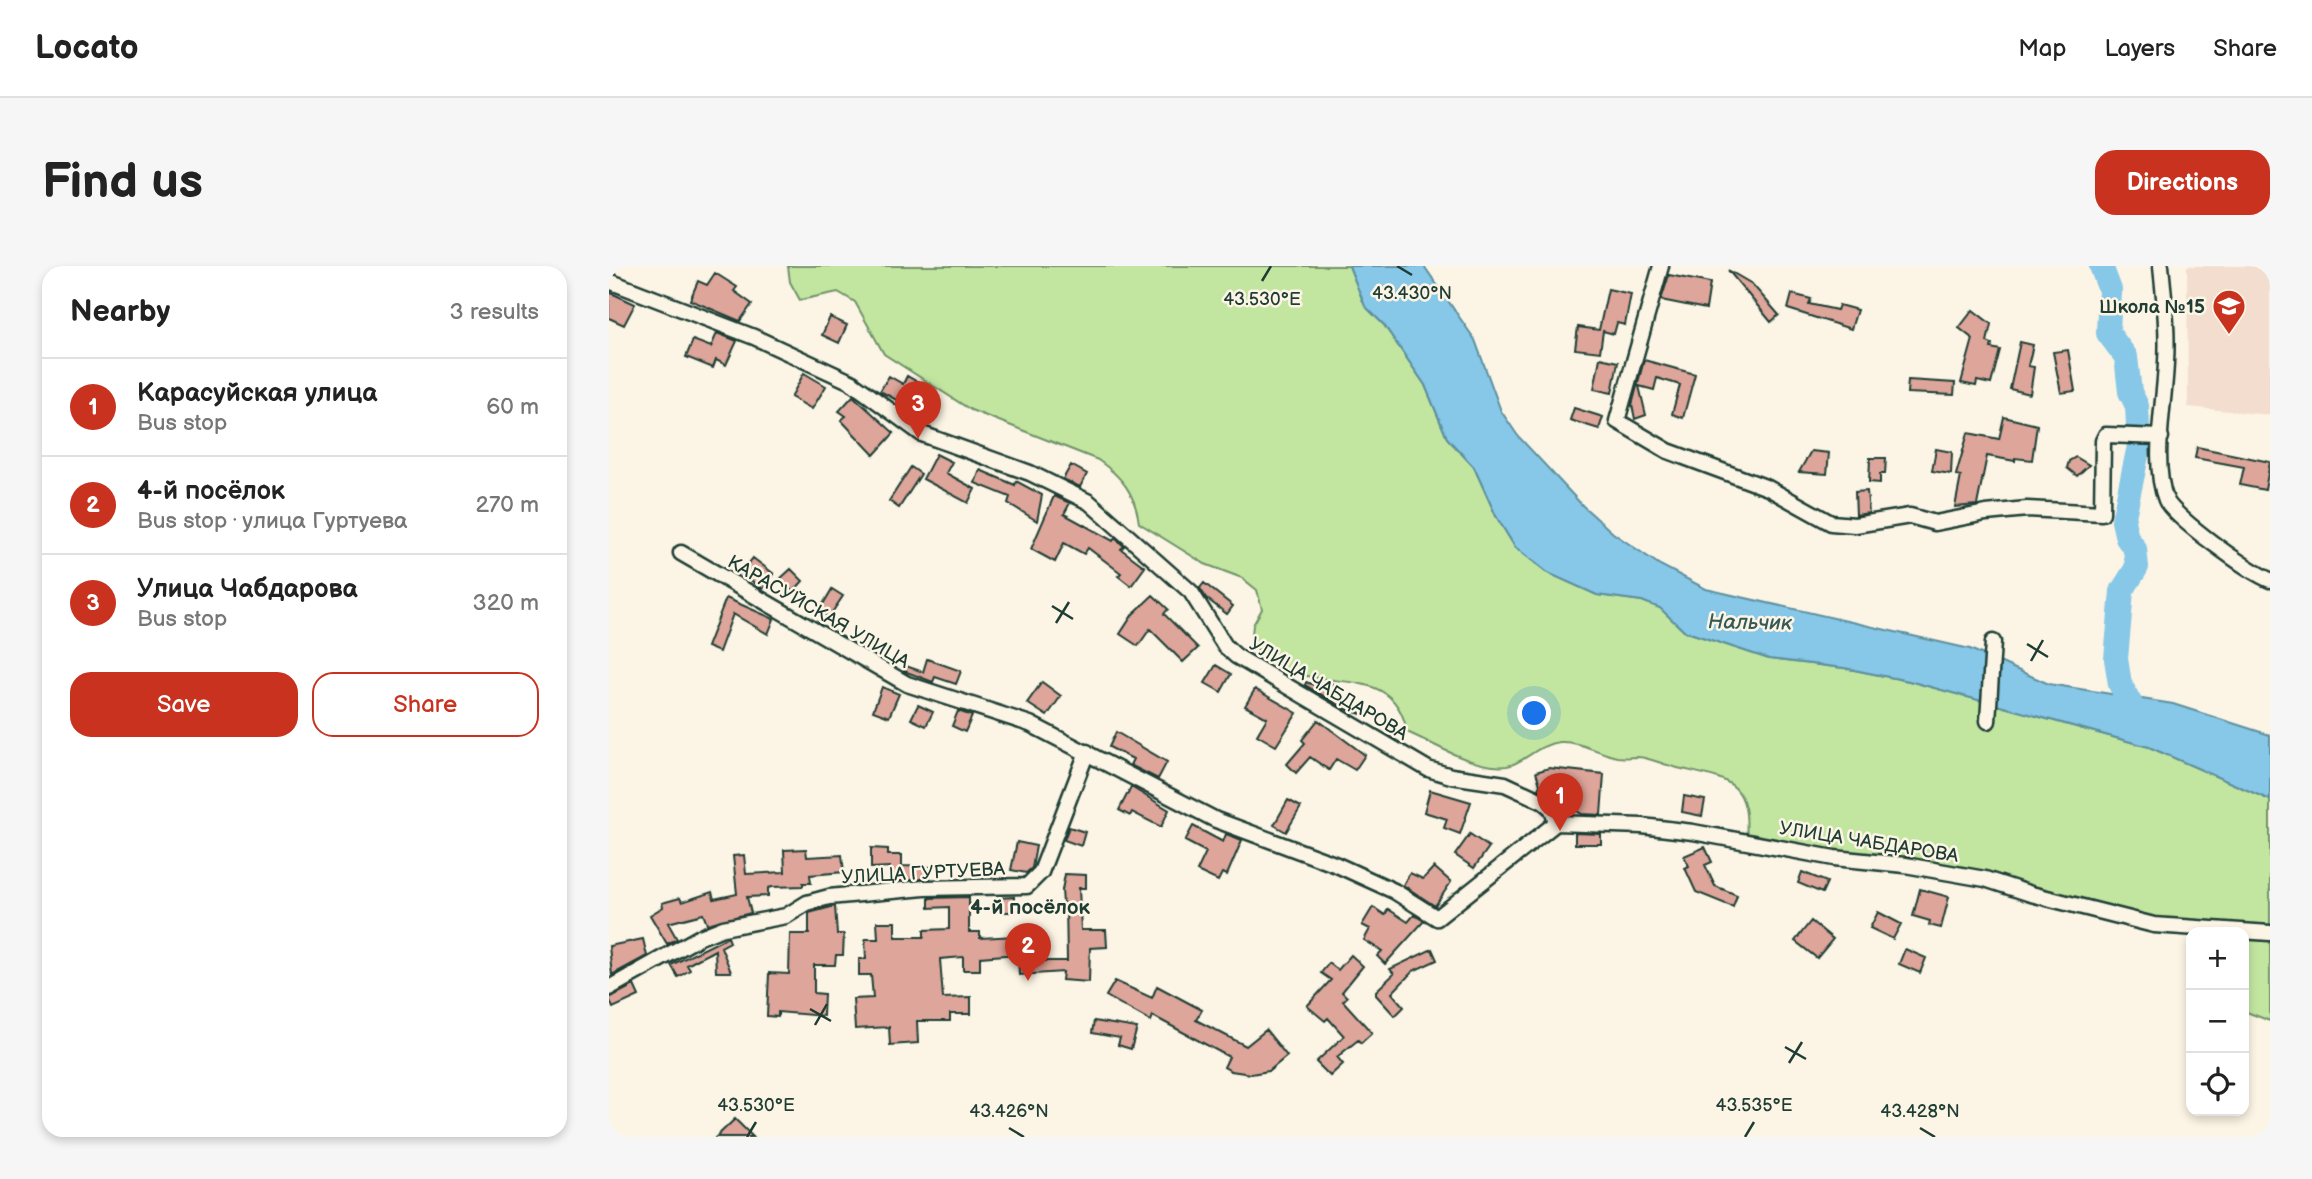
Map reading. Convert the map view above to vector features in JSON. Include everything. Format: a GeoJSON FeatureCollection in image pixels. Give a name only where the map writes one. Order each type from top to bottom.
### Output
{"type":"FeatureCollection","features":[{"type":"Feature","properties":{"kind":"street"},"geometry":{"type":"LineString","coordinates":[[1661,266],[1618,421],[1650,442],[1679,456],[1767,488],[1822,521],[1843,526],[1910,516],[1935,523],[2007,510],[2053,508],[2102,513],[2103,441],[2106,435],[2156,436]]}},
{"type":"Feature","properties":{"kind":"street"},"geometry":{"type":"LineString","coordinates":[[2161,266],[2167,360],[2156,436],[2162,484],[2169,506],[2242,565],[2270,580]]}},
{"type":"Feature","properties":{"kind":"street","name":"УЛИЦА ЧАБДАРОВА"},"geometry":{"type":"LineString","coordinates":[[609,281],[723,323],[851,382],[922,434],[1030,473],[1080,497],[1112,520],[1191,592],[1225,646],[1236,656],[1428,769],[1521,790],[1552,809],[1556,823],[1666,828],[1834,858],[1927,868],[1986,879],[2040,897],[2175,929],[2212,928],[2270,933]]}},
{"type":"Feature","properties":{"kind":"street","name":"КАРАСУЙСКАЯ УЛИЦА"},"geometry":{"type":"LineString","coordinates":[[681,553],[898,680],[1030,724],[1216,820],[1337,864],[1394,891],[1437,918],[1556,823]]}},
{"type":"Feature","properties":{"kind":"street"},"geometry":{"type":"LineString","coordinates":[[1988,718],[1993,644]]}},
{"type":"Feature","properties":{"kind":"street","name":"УЛИЦА ГУРТУЕВА"},"geometry":{"type":"LineString","coordinates":[[609,988],[700,937],[723,928],[786,916],[807,903],[829,897],[924,888],[1027,886],[1041,872],[1087,752]]}},
{"type":"Feature","properties":{"kind":"shaded area","name":"Школа №15"},"geometry":{"type":"Polygon","coordinates":[[[2187,266],[2270,266],[2270,415],[2188,407],[2187,266]]]}},
{"type":"Feature","properties":{"kind":"green space"},"geometry":{"type":"Polygon","coordinates":[[[788,266],[1349,266],[1365,306],[1384,325],[1425,385],[1447,438],[1474,467],[1496,516],[1515,547],[1548,573],[1597,595],[1642,601],[1660,608],[1684,631],[1769,659],[1844,668],[1909,681],[2149,747],[2270,800],[2270,933],[2249,932],[2249,927],[2186,928],[2031,894],[1746,841],[1744,804],[1739,792],[1731,784],[1647,759],[1617,757],[1575,743],[1552,743],[1507,766],[1482,764],[1455,755],[1407,732],[1400,711],[1390,697],[1376,689],[1305,676],[1287,670],[1251,644],[1253,625],[1262,609],[1257,590],[1242,578],[1205,564],[1139,523],[1131,494],[1120,479],[1098,460],[971,410],[884,354],[855,302],[838,292],[800,300],[790,282],[788,266]]]}},
{"type":"Feature","properties":{"kind":"green space"},"geometry":{"type":"Polygon","coordinates":[[[2270,939],[2270,1021],[2249,1013],[2249,940],[2270,939]]]}},
{"type":"Feature","properties":{"kind":"water","name":"Нальчик"},"geometry":{"type":"Polygon","coordinates":[[[1349,266],[1424,266],[1475,340],[1501,411],[1518,436],[1583,506],[1613,533],[1660,565],[1706,589],[1970,649],[2049,684],[2173,704],[2270,735],[2270,800],[2149,747],[1909,681],[1844,668],[1769,659],[1684,631],[1660,608],[1642,601],[1597,595],[1548,573],[1515,547],[1496,516],[1474,467],[1447,438],[1425,385],[1384,325],[1365,306],[1349,266]]]}},
{"type":"Feature","properties":{"kind":"building"},"geometry":{"type":"Polygon","coordinates":[[[1728,270],[1752,284],[1779,315],[1771,322],[1728,270]]]}},
{"type":"Feature","properties":{"kind":"building"},"geometry":{"type":"Polygon","coordinates":[[[715,273],[737,287],[734,291],[752,304],[740,321],[690,300],[698,281],[707,285],[715,273]]]}},
{"type":"Feature","properties":{"kind":"building"},"geometry":{"type":"Polygon","coordinates":[[[1669,275],[1710,283],[1706,309],[1661,300],[1669,275]]]}},
{"type":"Feature","properties":{"kind":"building"},"geometry":{"type":"Polygon","coordinates":[[[1608,289],[1631,294],[1625,325],[1617,323],[1614,334],[1603,331],[1600,352],[1575,349],[1578,327],[1599,330],[1608,289]]]}},
{"type":"Feature","properties":{"kind":"building"},"geometry":{"type":"Polygon","coordinates":[[[609,292],[635,304],[624,325],[609,318],[609,292]]]}},
{"type":"Feature","properties":{"kind":"building"},"geometry":{"type":"Polygon","coordinates":[[[1792,294],[1811,299],[1809,304],[1837,310],[1839,305],[1857,310],[1851,329],[1788,309],[1792,294]]]}},
{"type":"Feature","properties":{"kind":"building"},"geometry":{"type":"Polygon","coordinates":[[[1973,310],[1991,324],[1987,342],[1992,344],[1991,348],[2000,350],[1991,384],[1977,381],[1976,386],[1961,383],[1973,339],[1959,328],[1973,310]]]}},
{"type":"Feature","properties":{"kind":"building"},"geometry":{"type":"Polygon","coordinates":[[[830,317],[847,325],[839,343],[822,335],[830,317]]]}},
{"type":"Feature","properties":{"kind":"building"},"geometry":{"type":"Polygon","coordinates":[[[717,333],[737,341],[726,365],[716,360],[713,368],[686,357],[693,340],[711,347],[717,333]]]}},
{"type":"Feature","properties":{"kind":"building"},"geometry":{"type":"Polygon","coordinates":[[[2020,342],[2033,345],[2028,366],[2034,367],[2030,394],[2010,389],[2020,342]]]}},
{"type":"Feature","properties":{"kind":"building"},"geometry":{"type":"Polygon","coordinates":[[[2068,350],[2075,391],[2061,393],[2053,352],[2068,350]]]}},
{"type":"Feature","properties":{"kind":"building"},"geometry":{"type":"Polygon","coordinates":[[[1600,358],[1618,362],[1612,393],[1594,389],[1600,358]]]}},
{"type":"Feature","properties":{"kind":"building"},"geometry":{"type":"Polygon","coordinates":[[[1644,360],[1695,374],[1683,418],[1672,414],[1680,385],[1657,378],[1654,390],[1639,386],[1646,415],[1635,419],[1632,405],[1644,360]]]}},
{"type":"Feature","properties":{"kind":"building"},"geometry":{"type":"Polygon","coordinates":[[[804,373],[826,386],[812,409],[791,397],[804,373]]]}},
{"type":"Feature","properties":{"kind":"building"},"geometry":{"type":"Polygon","coordinates":[[[889,376],[903,384],[907,376],[921,384],[913,398],[930,411],[926,416],[880,391],[889,376]]]}},
{"type":"Feature","properties":{"kind":"building"},"geometry":{"type":"Polygon","coordinates":[[[1908,380],[1955,383],[1954,395],[1907,393],[1908,380]]]}},
{"type":"Feature","properties":{"kind":"building"},"geometry":{"type":"Polygon","coordinates":[[[853,396],[894,433],[874,455],[841,420],[846,416],[839,411],[853,396]]]}},
{"type":"Feature","properties":{"kind":"building"},"geometry":{"type":"Polygon","coordinates":[[[1574,408],[1603,417],[1599,429],[1570,420],[1574,408]]]}},
{"type":"Feature","properties":{"kind":"building"},"geometry":{"type":"Polygon","coordinates":[[[2004,417],[2037,425],[2032,460],[2015,458],[2015,461],[1987,456],[1977,505],[1955,507],[1961,476],[1956,475],[1968,433],[1999,439],[2004,417]]]}},
{"type":"Feature","properties":{"kind":"building"},"geometry":{"type":"Polygon","coordinates":[[[2197,447],[2270,462],[2265,490],[2240,485],[2244,467],[2195,458],[2197,447]]]}},
{"type":"Feature","properties":{"kind":"building"},"geometry":{"type":"Polygon","coordinates":[[[1936,449],[1952,452],[1951,474],[1932,471],[1936,449]]]}},
{"type":"Feature","properties":{"kind":"building"},"geometry":{"type":"Polygon","coordinates":[[[1811,451],[1829,453],[1827,474],[1799,472],[1811,451]]]}},
{"type":"Feature","properties":{"kind":"building"},"geometry":{"type":"Polygon","coordinates":[[[936,454],[952,462],[946,473],[975,489],[968,503],[923,479],[936,454]]]}},
{"type":"Feature","properties":{"kind":"building"},"geometry":{"type":"Polygon","coordinates":[[[2076,457],[2089,465],[2077,476],[2067,468],[2069,461],[2076,457]]]}},
{"type":"Feature","properties":{"kind":"building"},"geometry":{"type":"Polygon","coordinates":[[[1870,458],[1886,458],[1885,474],[1880,474],[1880,483],[1869,482],[1870,458]]]}},
{"type":"Feature","properties":{"kind":"building"},"geometry":{"type":"Polygon","coordinates":[[[1071,465],[1087,474],[1080,487],[1063,479],[1071,465]]]}},
{"type":"Feature","properties":{"kind":"building"},"geometry":{"type":"Polygon","coordinates":[[[911,467],[921,474],[899,508],[889,501],[911,467]]]}},
{"type":"Feature","properties":{"kind":"building"},"geometry":{"type":"Polygon","coordinates":[[[980,470],[1015,485],[1016,481],[1042,495],[1037,521],[1008,503],[1010,497],[975,483],[980,470]]]}},
{"type":"Feature","properties":{"kind":"building"},"geometry":{"type":"Polygon","coordinates":[[[1867,491],[1869,513],[1856,515],[1855,492],[1867,491]]]}},
{"type":"Feature","properties":{"kind":"building"},"geometry":{"type":"Polygon","coordinates":[[[1054,496],[1070,503],[1064,514],[1113,541],[1115,538],[1124,546],[1121,549],[1145,567],[1131,586],[1118,576],[1121,573],[1088,548],[1084,554],[1064,543],[1055,562],[1031,549],[1054,496]]]}},
{"type":"Feature","properties":{"kind":"building"},"geometry":{"type":"Polygon","coordinates":[[[753,558],[774,574],[763,589],[741,573],[753,558]]]}},
{"type":"Feature","properties":{"kind":"building"},"geometry":{"type":"Polygon","coordinates":[[[791,569],[803,581],[793,592],[780,579],[791,569]]]}},
{"type":"Feature","properties":{"kind":"building"},"geometry":{"type":"Polygon","coordinates":[[[1204,583],[1233,606],[1227,614],[1206,598],[1200,588],[1204,583]]]}},
{"type":"Feature","properties":{"kind":"building"},"geometry":{"type":"Polygon","coordinates":[[[832,589],[843,596],[829,617],[819,611],[832,589]]]}},
{"type":"Feature","properties":{"kind":"building"},"geometry":{"type":"Polygon","coordinates":[[[1153,595],[1168,609],[1164,614],[1198,648],[1183,662],[1150,629],[1138,646],[1120,634],[1133,614],[1153,595]]]}},
{"type":"Feature","properties":{"kind":"building"},"geometry":{"type":"Polygon","coordinates":[[[726,598],[774,619],[768,634],[733,614],[719,652],[707,647],[726,598]]]}},
{"type":"Feature","properties":{"kind":"building"},"geometry":{"type":"Polygon","coordinates":[[[927,659],[961,671],[956,684],[935,677],[933,682],[904,671],[906,666],[923,672],[927,659]]]}},
{"type":"Feature","properties":{"kind":"building"},"geometry":{"type":"Polygon","coordinates":[[[1216,665],[1231,674],[1221,692],[1205,683],[1216,665]]]}},
{"type":"Feature","properties":{"kind":"building"},"geometry":{"type":"Polygon","coordinates":[[[1042,682],[1061,696],[1047,716],[1027,703],[1042,682]]]}},
{"type":"Feature","properties":{"kind":"building"},"geometry":{"type":"Polygon","coordinates":[[[1306,682],[1325,689],[1328,682],[1340,687],[1338,693],[1361,714],[1346,709],[1305,685],[1306,682]]]}},
{"type":"Feature","properties":{"kind":"building"},"geometry":{"type":"Polygon","coordinates":[[[882,687],[899,694],[889,717],[873,711],[882,687]]]}},
{"type":"Feature","properties":{"kind":"building"},"geometry":{"type":"Polygon","coordinates":[[[1255,689],[1297,713],[1276,746],[1257,735],[1267,718],[1245,706],[1255,689]]]}},
{"type":"Feature","properties":{"kind":"building"},"geometry":{"type":"Polygon","coordinates":[[[918,705],[933,712],[926,726],[911,719],[918,705]]]}},
{"type":"Feature","properties":{"kind":"building"},"geometry":{"type":"Polygon","coordinates":[[[958,711],[972,716],[965,732],[952,726],[958,711]]]}},
{"type":"Feature","properties":{"kind":"building"},"geometry":{"type":"Polygon","coordinates":[[[1318,720],[1365,755],[1355,770],[1336,759],[1329,770],[1310,757],[1296,773],[1287,764],[1305,743],[1302,740],[1318,720]]]}},
{"type":"Feature","properties":{"kind":"building"},"geometry":{"type":"Polygon","coordinates":[[[1116,732],[1167,762],[1158,779],[1130,765],[1133,759],[1109,747],[1116,732]]]}},
{"type":"Feature","properties":{"kind":"building"},"geometry":{"type":"Polygon","coordinates":[[[1549,768],[1604,774],[1601,815],[1582,814],[1538,789],[1540,785],[1536,772],[1549,768]]]}},
{"type":"Feature","properties":{"kind":"building"},"geometry":{"type":"Polygon","coordinates":[[[1131,787],[1169,810],[1161,827],[1132,812],[1130,816],[1119,810],[1131,787]]]}},
{"type":"Feature","properties":{"kind":"building"},"geometry":{"type":"Polygon","coordinates":[[[1430,790],[1471,802],[1460,834],[1444,828],[1447,819],[1424,812],[1430,790]]]}},
{"type":"Feature","properties":{"kind":"building"},"geometry":{"type":"Polygon","coordinates":[[[1684,796],[1705,800],[1702,816],[1682,812],[1684,796]]]}},
{"type":"Feature","properties":{"kind":"building"},"geometry":{"type":"Polygon","coordinates":[[[1288,800],[1301,807],[1286,832],[1274,825],[1288,800]]]}},
{"type":"Feature","properties":{"kind":"building"},"geometry":{"type":"Polygon","coordinates":[[[1193,826],[1223,842],[1226,834],[1242,840],[1227,875],[1222,873],[1218,881],[1197,871],[1206,852],[1185,841],[1193,826]]]}},
{"type":"Feature","properties":{"kind":"building"},"geometry":{"type":"Polygon","coordinates":[[[1069,827],[1085,832],[1081,846],[1064,840],[1069,827]]]}},
{"type":"Feature","properties":{"kind":"building"},"geometry":{"type":"Polygon","coordinates":[[[1575,833],[1601,834],[1601,844],[1575,844],[1575,833]]]}},
{"type":"Feature","properties":{"kind":"building"},"geometry":{"type":"Polygon","coordinates":[[[1470,834],[1489,847],[1474,868],[1455,855],[1470,834]]]}},
{"type":"Feature","properties":{"kind":"building"},"geometry":{"type":"Polygon","coordinates":[[[1017,842],[1036,846],[1032,868],[1026,873],[1011,870],[1017,842]]]}},
{"type":"Feature","properties":{"kind":"building"},"geometry":{"type":"Polygon","coordinates":[[[1705,847],[1712,862],[1705,865],[1715,886],[1737,895],[1733,907],[1696,892],[1685,868],[1689,866],[1684,856],[1705,847]]]}},
{"type":"Feature","properties":{"kind":"building"},"geometry":{"type":"Polygon","coordinates":[[[871,848],[888,849],[888,855],[902,855],[902,866],[930,867],[930,878],[890,882],[890,867],[871,868],[871,848]]]}},
{"type":"Feature","properties":{"kind":"building"},"geometry":{"type":"Polygon","coordinates":[[[806,849],[807,857],[842,855],[844,872],[810,875],[811,883],[803,883],[803,886],[772,887],[768,888],[768,896],[747,897],[751,913],[707,924],[703,914],[668,923],[677,939],[667,944],[650,915],[663,907],[662,903],[680,898],[682,902],[712,892],[714,899],[737,894],[733,856],[744,855],[746,874],[785,872],[784,850],[806,849]]]}},
{"type":"Feature","properties":{"kind":"building"},"geometry":{"type":"Polygon","coordinates":[[[1434,867],[1451,882],[1435,906],[1403,885],[1410,873],[1423,879],[1434,867]]]}},
{"type":"Feature","properties":{"kind":"building"},"geometry":{"type":"Polygon","coordinates":[[[1802,872],[1827,882],[1822,893],[1798,883],[1802,872]]]}},
{"type":"Feature","properties":{"kind":"building"},"geometry":{"type":"Polygon","coordinates":[[[1065,874],[1086,875],[1086,888],[1079,888],[1081,930],[1106,930],[1107,947],[1090,948],[1089,982],[1062,980],[1063,972],[1019,975],[1018,954],[980,957],[980,970],[963,970],[963,957],[940,959],[943,998],[971,997],[971,1014],[950,1014],[950,1021],[917,1021],[918,1043],[890,1045],[889,1027],[855,1029],[853,999],[873,998],[871,975],[859,975],[859,959],[866,959],[865,939],[878,939],[877,922],[895,922],[895,937],[924,937],[924,930],[949,929],[949,907],[929,908],[929,898],[969,897],[969,932],[980,932],[980,938],[1037,935],[1039,961],[1067,961],[1066,904],[1063,904],[1062,890],[1065,874]]]}},
{"type":"Feature","properties":{"kind":"building"},"geometry":{"type":"Polygon","coordinates":[[[1920,889],[1949,897],[1941,928],[1929,925],[1930,921],[1913,916],[1920,889]]]}},
{"type":"Feature","properties":{"kind":"building"},"geometry":{"type":"Polygon","coordinates":[[[1014,897],[1014,912],[997,912],[997,898],[1014,897]]]}},
{"type":"Feature","properties":{"kind":"building"},"geometry":{"type":"Polygon","coordinates":[[[835,906],[837,934],[844,934],[843,955],[836,955],[835,965],[814,965],[814,993],[824,994],[823,1016],[778,1012],[778,1017],[767,1016],[769,973],[789,974],[790,934],[809,934],[809,913],[835,906]]]}},
{"type":"Feature","properties":{"kind":"building"},"geometry":{"type":"Polygon","coordinates":[[[1373,907],[1385,915],[1388,909],[1408,922],[1414,915],[1424,921],[1385,964],[1377,956],[1382,951],[1364,940],[1370,929],[1362,925],[1373,907]]]}},
{"type":"Feature","properties":{"kind":"building"},"geometry":{"type":"Polygon","coordinates":[[[1878,912],[1901,924],[1893,939],[1870,928],[1878,912]]]}},
{"type":"Feature","properties":{"kind":"building"},"geometry":{"type":"Polygon","coordinates":[[[1811,921],[1833,939],[1817,958],[1795,941],[1811,921]]]}},
{"type":"Feature","properties":{"kind":"building"},"geometry":{"type":"Polygon","coordinates":[[[728,937],[730,942],[721,947],[731,972],[716,972],[715,950],[687,965],[690,970],[678,977],[671,965],[728,937]]]}},
{"type":"Feature","properties":{"kind":"building"},"geometry":{"type":"Polygon","coordinates":[[[643,939],[647,956],[612,975],[609,946],[643,939]]]}},
{"type":"Feature","properties":{"kind":"building"},"geometry":{"type":"Polygon","coordinates":[[[1432,949],[1437,960],[1413,971],[1392,993],[1404,1007],[1395,1016],[1376,995],[1376,991],[1394,974],[1390,969],[1432,949]]]}},
{"type":"Feature","properties":{"kind":"building"},"geometry":{"type":"Polygon","coordinates":[[[1905,949],[1926,958],[1920,973],[1899,964],[1905,949]]]}},
{"type":"Feature","properties":{"kind":"building"},"geometry":{"type":"Polygon","coordinates":[[[1351,955],[1363,966],[1342,992],[1347,997],[1343,1001],[1372,1033],[1361,1043],[1358,1040],[1337,1057],[1343,1064],[1330,1076],[1316,1062],[1344,1036],[1328,1018],[1325,1021],[1307,1006],[1331,980],[1321,973],[1329,963],[1338,970],[1351,955]]]}},
{"type":"Feature","properties":{"kind":"building"},"geometry":{"type":"Polygon","coordinates":[[[1115,981],[1152,998],[1157,986],[1202,1010],[1196,1020],[1246,1046],[1266,1030],[1287,1056],[1269,1071],[1251,1074],[1231,1071],[1224,1067],[1229,1057],[1153,1016],[1151,1021],[1106,996],[1115,981]]]}},
{"type":"Feature","properties":{"kind":"building"},"geometry":{"type":"Polygon","coordinates":[[[634,985],[639,996],[613,1008],[609,998],[634,985]]]}},
{"type":"Feature","properties":{"kind":"building"},"geometry":{"type":"Polygon","coordinates":[[[1094,1021],[1137,1028],[1131,1049],[1118,1045],[1120,1038],[1092,1033],[1094,1021]]]}},
{"type":"Feature","properties":{"kind":"building"},"geometry":{"type":"Polygon","coordinates":[[[735,1119],[753,1137],[716,1137],[735,1119]]]}},
{"type":"Feature","properties":{"kind":"waterway"},"geometry":{"type":"LineString","coordinates":[[2101,266],[2110,290],[2108,333],[2126,357],[2130,392],[2137,406],[2139,446],[2123,521],[2127,538],[2135,549],[2137,567],[2122,591],[2116,659],[2120,684],[2143,727]]}},
{"type":"Feature","properties":{"kind":"place","name":"Школа №15"},"geometry":{"type":"Point","coordinates":[2229,336]}},
{"type":"Feature","properties":{"kind":"place","name":"Улица Чабдарова"},"geometry":{"type":"Point","coordinates":[918,439]}},
{"type":"Feature","properties":{"kind":"place","name":"Карасуйская улица"},"geometry":{"type":"Point","coordinates":[1560,831]}},
{"type":"Feature","properties":{"kind":"place","name":"4-й посёлок"},"geometry":{"type":"Point","coordinates":[1028,981]}},
{"type":"Feature","properties":{"kind":"district","name":"4-й посёлок"},"geometry":{"type":"Point","coordinates":[1030,907]}}]}
